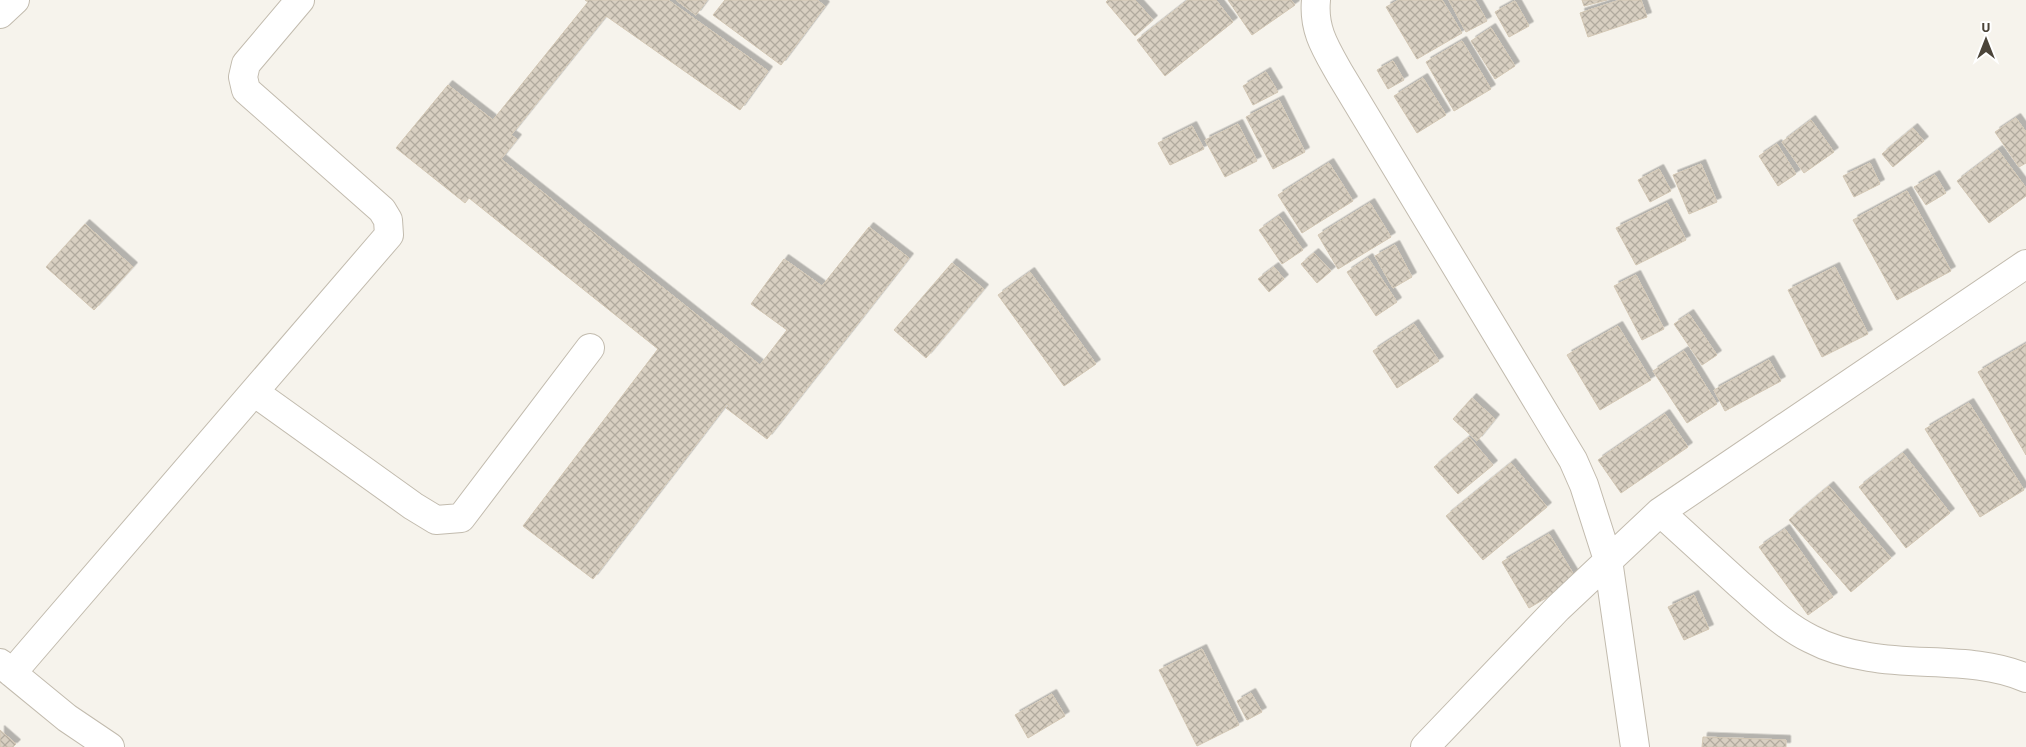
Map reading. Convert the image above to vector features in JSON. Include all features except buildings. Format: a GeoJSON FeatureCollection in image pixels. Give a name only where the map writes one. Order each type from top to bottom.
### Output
{"type":"FeatureCollection","features":[{"type":"Feature","properties":{"kind":"street"},"geometry":{"type":"LineString","coordinates":[[0,14],[15,0]]}},
{"type":"Feature","properties":{"kind":"street"},"geometry":{"type":"LineString","coordinates":[[110,747],[67,718],[6,668],[254,392],[389,235],[388,220],[382,210],[246,90],[243,77],[246,64],[300,0]]}},
{"type":"Feature","properties":{"kind":"street"},"geometry":{"type":"LineString","coordinates":[[1316,0],[1315,10],[1319,36],[1340,74],[1573,460],[1584,485],[1608,560],[1636,747]]}},
{"type":"Feature","properties":{"kind":"street"},"geometry":{"type":"LineString","coordinates":[[1425,747],[1558,608],[1660,512],[2026,264]]}},
{"type":"Feature","properties":{"kind":"street"},"geometry":{"type":"LineString","coordinates":[[254,392],[421,511],[436,520],[461,518],[590,348]]}},
{"type":"Feature","properties":{"kind":"street"},"geometry":{"type":"LineString","coordinates":[[1660,512],[1761,604],[1811,639],[1840,650],[1869,657],[1982,667],[2017,674],[2026,678]]}}]}
